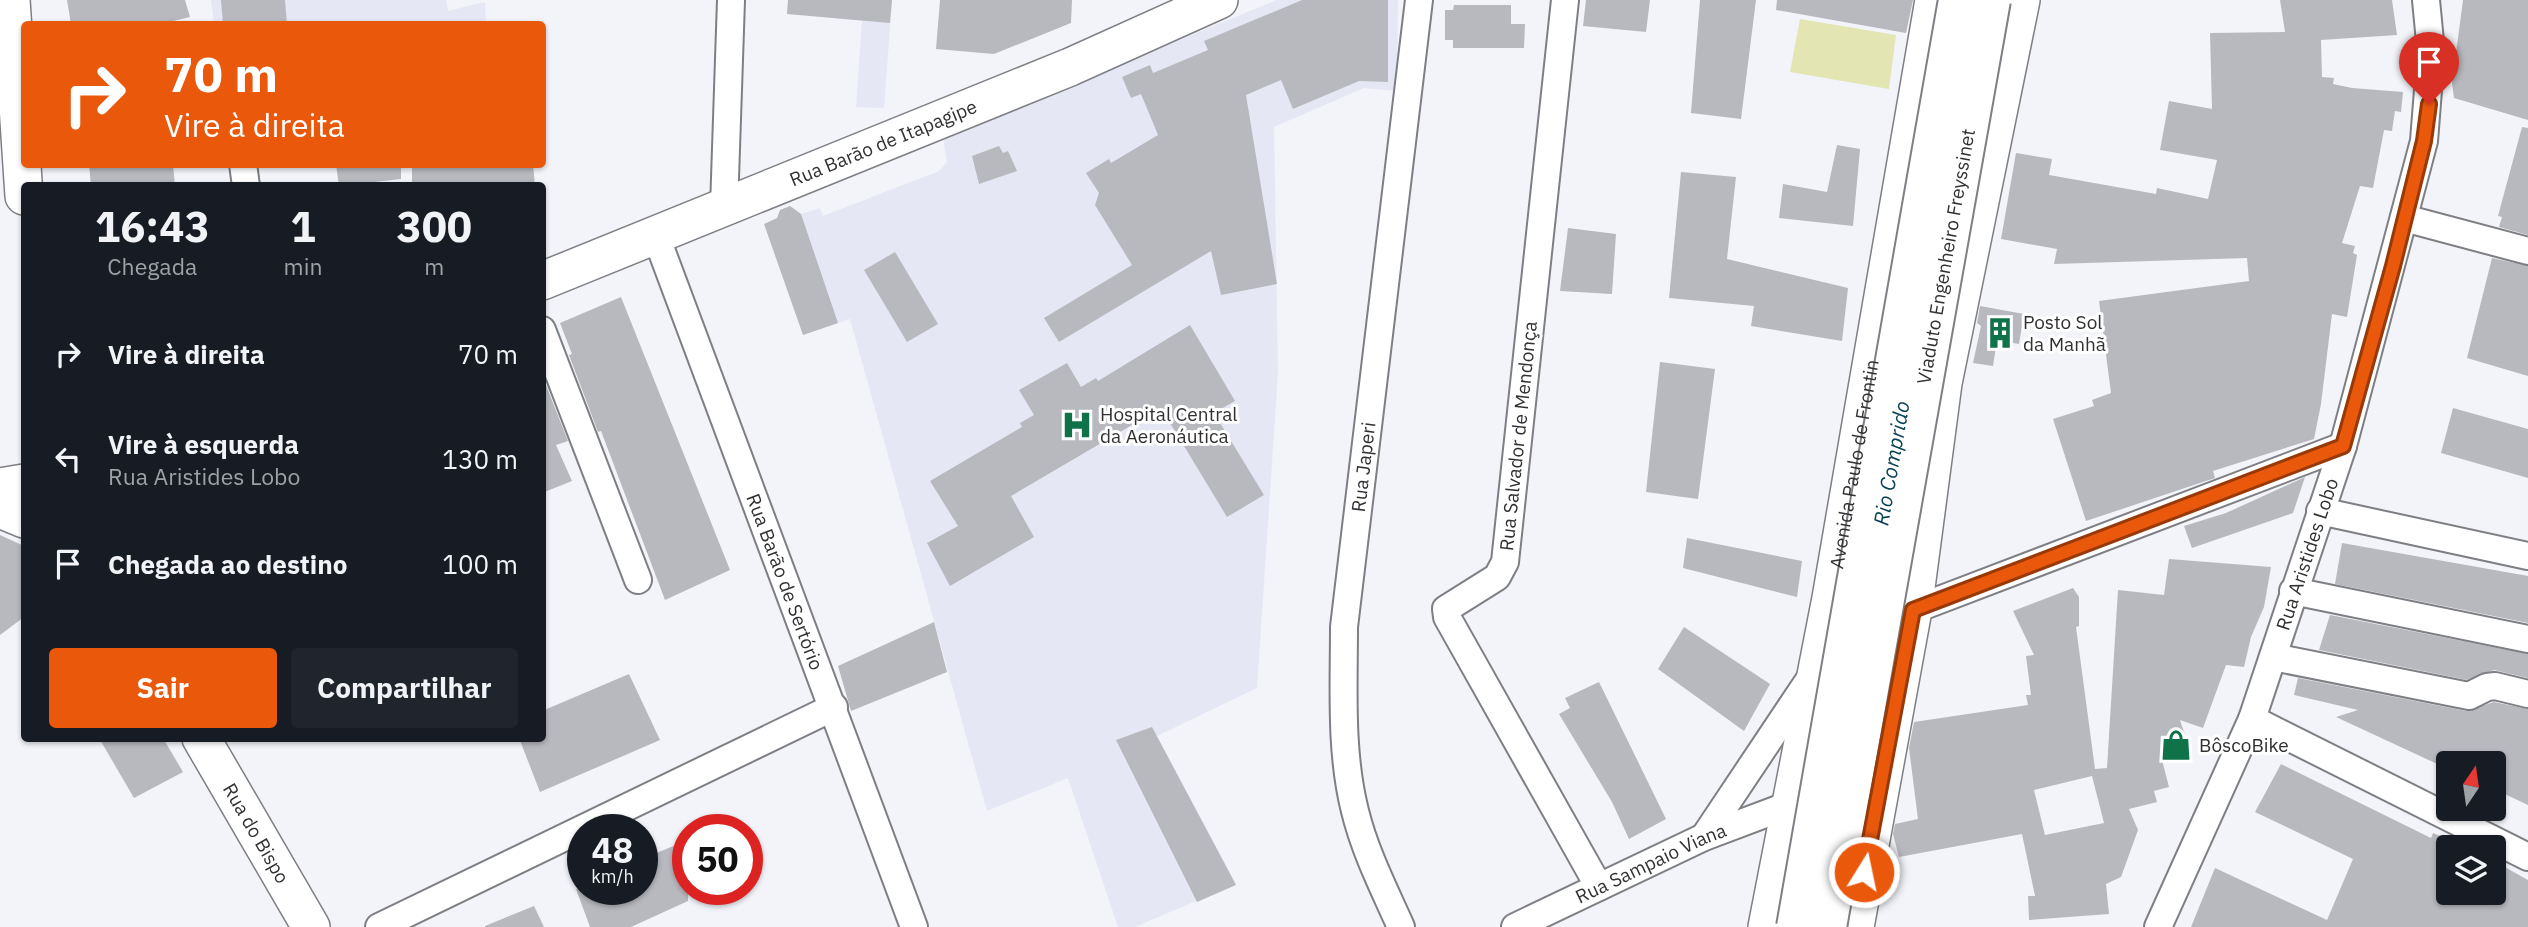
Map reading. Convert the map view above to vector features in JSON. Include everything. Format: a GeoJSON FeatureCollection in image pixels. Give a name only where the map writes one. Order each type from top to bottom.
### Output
{"type":"FeatureCollection","features":[{"type":"Feature","properties":{"kind":"highway","name":"Viaduto Engenheiro Freyssinet"},"geometry":{"type":"LineString","coordinates":[[1796,927],[1958,0]]}},
{"type":"Feature","properties":{"kind":"highway","name":"Viaduto Engenheiro Freyssinet"},"geometry":{"type":"LineString","coordinates":[[1827,927],[1991,0]]}},
{"type":"Feature","properties":{"kind":"main road"},"geometry":{"type":"LineString","coordinates":[[10,0],[21,154]]}},
{"type":"Feature","properties":{"kind":"main road","name":"Rua Barão de Itapagipe"},"geometry":{"type":"LineString","coordinates":[[546,279],[1070,67],[1219,0]]}},
{"type":"Feature","properties":{"kind":"main road","name":"Avenida Paulo de Frontin"},"geometry":{"type":"LineString","coordinates":[[1767,927],[1830,598],[1934,0]]}},
{"type":"Feature","properties":{"kind":"main road"},"geometry":{"type":"LineString","coordinates":[[1855,927],[1913,610],[1943,383],[2021,0]]}},
{"type":"Feature","properties":{"kind":"main road"},"geometry":{"type":"LineString","coordinates":[[1923,63],[2007,79]]}},
{"type":"Feature","properties":{"kind":"main road"},"geometry":{"type":"LineString","coordinates":[[1868,372],[1943,383]]}},
{"type":"Feature","properties":{"kind":"main road"},"geometry":{"type":"LineString","coordinates":[[0,487],[21,484]]}},
{"type":"Feature","properties":{"kind":"main road"},"geometry":{"type":"LineString","coordinates":[[0,509],[21,518]]}},
{"type":"Feature","properties":{"kind":"main road","name":"Rua do Bispo"},"geometry":{"type":"LineString","coordinates":[[203,742],[311,927]]}},
{"type":"Feature","properties":{"kind":"main road"},"geometry":{"type":"LineString","coordinates":[[1789,804],[1874,818]]}},
{"type":"Feature","properties":{"kind":"street"},"geometry":{"type":"LineString","coordinates":[[724,208],[731,0]]}},
{"type":"Feature","properties":{"kind":"street","name":"Rua Japeri"},"geometry":{"type":"LineString","coordinates":[[1401,927],[1365,847],[1354,808],[1344,732],[1344,627],[1419,0]]}},
{"type":"Feature","properties":{"kind":"street","name":"Rua Salvador de Mendonça"},"geometry":{"type":"LineString","coordinates":[[1565,0],[1505,562],[1497,577],[1446,609],[1447,617],[1600,887]]}},
{"type":"Feature","properties":{"kind":"street","name":"Rua Aristides Lobo"},"geometry":{"type":"LineString","coordinates":[[2158,927],[2252,719],[2343,446],[2424,141],[2431,52],[2426,0]]}},
{"type":"Feature","properties":{"kind":"street"},"geometry":{"type":"LineString","coordinates":[[2404,218],[2528,251]]}},
{"type":"Feature","properties":{"kind":"street","name":"Rua Barão de Sertório"},"geometry":{"type":"LineString","coordinates":[[656,236],[914,927]]}},
{"type":"Feature","properties":{"kind":"street"},"geometry":{"type":"LineString","coordinates":[[546,340],[638,580]]}},
{"type":"Feature","properties":{"kind":"street"},"geometry":{"type":"LineString","coordinates":[[1830,598],[1913,610],[2343,446]]}},
{"type":"Feature","properties":{"kind":"street"},"geometry":{"type":"LineString","coordinates":[[2320,511],[2528,556]]}},
{"type":"Feature","properties":{"kind":"street"},"geometry":{"type":"LineString","coordinates":[[2293,591],[2528,639]]}},
{"type":"Feature","properties":{"kind":"street"},"geometry":{"type":"LineString","coordinates":[[2273,657],[2461,695],[2469,696],[2495,686],[2528,694]]}},
{"type":"Feature","properties":{"kind":"street"},"geometry":{"type":"LineString","coordinates":[[1704,837],[1815,670]]}},
{"type":"Feature","properties":{"kind":"street"},"geometry":{"type":"LineString","coordinates":[[379,927],[834,707]]}},
{"type":"Feature","properties":{"kind":"street"},"geometry":{"type":"LineString","coordinates":[[2252,719],[2528,857]]}},
{"type":"Feature","properties":{"kind":"street","name":"Rua Sampaio Viana"},"geometry":{"type":"LineString","coordinates":[[1515,927],[1704,837],[1789,804]]}},
{"type":"Feature","properties":{"kind":"shaded area"},"geometry":{"type":"Polygon","coordinates":[[[211,0],[446,0],[448,11],[485,2],[486,21],[214,21],[211,0]]]}},
{"type":"Feature","properties":{"kind":"shaded area"},"geometry":{"type":"Polygon","coordinates":[[[816,0],[892,0],[884,108],[856,107],[862,21],[815,16],[816,0]]]}},
{"type":"Feature","properties":{"kind":"shaded area","name":"Hospital Central da Aeronáutica"},"geometry":{"type":"Polygon","coordinates":[[[1277,0],[1398,0],[1397,91],[1364,88],[1274,127],[1278,373],[1257,688],[1157,736],[1236,884],[1135,927],[1118,927],[1068,778],[987,811],[850,319],[803,335],[776,222],[820,208],[823,216],[939,171],[947,162],[943,137],[1277,0]]]}},
{"type":"Feature","properties":{"kind":"green space"},"geometry":{"type":"Polygon","coordinates":[[[1800,19],[1896,35],[1889,89],[1790,72],[1800,19]]]}},
{"type":"Feature","properties":{"kind":"building"},"geometry":{"type":"Polygon","coordinates":[[[67,0],[185,0],[190,17],[173,21],[70,21],[67,0]]]}},
{"type":"Feature","properties":{"kind":"building"},"geometry":{"type":"Polygon","coordinates":[[[221,0],[285,0],[287,21],[223,21],[221,0]]]}},
{"type":"Feature","properties":{"kind":"building"},"geometry":{"type":"Polygon","coordinates":[[[788,0],[892,0],[890,23],[787,14],[788,0]]]}},
{"type":"Feature","properties":{"kind":"building"},"geometry":{"type":"Polygon","coordinates":[[[940,0],[1072,0],[1071,23],[994,54],[936,49],[940,0]]]}},
{"type":"Feature","properties":{"kind":"building"},"geometry":{"type":"Polygon","coordinates":[[[1302,0],[1388,0],[1388,82],[1359,81],[1293,109],[1281,80],[1246,95],[1277,284],[1221,295],[1211,251],[1059,342],[1044,318],[1132,265],[1095,205],[1099,193],[1086,173],[1109,159],[1111,163],[1158,135],[1141,94],[1131,98],[1122,77],[1150,65],[1153,73],[1208,50],[1204,41],[1302,0]]]}},
{"type":"Feature","properties":{"kind":"building"},"geometry":{"type":"Polygon","coordinates":[[[1586,0],[1650,0],[1646,32],[1583,26],[1586,0]]]}},
{"type":"Feature","properties":{"kind":"building"},"geometry":{"type":"Polygon","coordinates":[[[1700,0],[1756,0],[1741,119],[1691,113],[1700,0]]]}},
{"type":"Feature","properties":{"kind":"building"},"geometry":{"type":"Polygon","coordinates":[[[1777,0],[1913,0],[1906,33],[1776,10],[1777,0]]]}},
{"type":"Feature","properties":{"kind":"building"},"geometry":{"type":"Polygon","coordinates":[[[2280,0],[2392,0],[2397,35],[2321,40],[2322,77],[2334,78],[2333,84],[2352,88],[2403,92],[2401,112],[2395,111],[2392,131],[2384,130],[2373,188],[2360,186],[2342,243],[2355,246],[2353,253],[2357,255],[2347,317],[2332,314],[2314,439],[2213,471],[2215,478],[2086,521],[2053,419],[2094,406],[2092,400],[2111,393],[2099,301],[2249,281],[2247,258],[2054,264],[2057,249],[2001,239],[2016,153],[2052,159],[2049,175],[2156,194],[2157,188],[2208,199],[2217,160],[2160,150],[2169,101],[2212,109],[2210,33],[2285,32],[2280,0]]]}},
{"type":"Feature","properties":{"kind":"building"},"geometry":{"type":"Polygon","coordinates":[[[2463,0],[2528,0],[2528,120],[2454,98],[2452,83],[2463,0]]]}},
{"type":"Feature","properties":{"kind":"building"},"geometry":{"type":"Polygon","coordinates":[[[1454,5],[1511,5],[1511,24],[1525,24],[1524,48],[1453,48],[1453,40],[1445,40],[1445,10],[1453,10],[1454,5]]]}},
{"type":"Feature","properties":{"kind":"building"},"geometry":{"type":"Polygon","coordinates":[[[2522,127],[2528,128],[2528,235],[2499,227],[2502,217],[2498,216],[2522,127]]]}},
{"type":"Feature","properties":{"kind":"building"},"geometry":{"type":"Polygon","coordinates":[[[1837,145],[1860,149],[1853,226],[1779,218],[1783,184],[1827,192],[1837,145]]]}},
{"type":"Feature","properties":{"kind":"building"},"geometry":{"type":"Polygon","coordinates":[[[999,146],[1003,153],[1008,151],[1017,171],[979,184],[972,156],[999,146]]]}},
{"type":"Feature","properties":{"kind":"building"},"geometry":{"type":"Polygon","coordinates":[[[89,168],[173,168],[175,182],[91,182],[89,168]]]}},
{"type":"Feature","properties":{"kind":"building"},"geometry":{"type":"Polygon","coordinates":[[[337,168],[401,168],[401,179],[338,182],[337,168]]]}},
{"type":"Feature","properties":{"kind":"building"},"geometry":{"type":"Polygon","coordinates":[[[412,168],[533,168],[535,182],[412,182],[412,168]]]}},
{"type":"Feature","properties":{"kind":"building"},"geometry":{"type":"Polygon","coordinates":[[[1681,172],[1736,177],[1727,259],[1848,288],[1842,341],[1751,326],[1754,306],[1669,298],[1681,172]]]}},
{"type":"Feature","properties":{"kind":"building"},"geometry":{"type":"Polygon","coordinates":[[[790,206],[801,214],[838,323],[803,335],[764,224],[777,218],[780,210],[790,206]]]}},
{"type":"Feature","properties":{"kind":"building"},"geometry":{"type":"Polygon","coordinates":[[[1568,228],[1616,234],[1612,294],[1560,291],[1568,228]]]}},
{"type":"Feature","properties":{"kind":"building"},"geometry":{"type":"Polygon","coordinates":[[[895,252],[938,324],[907,342],[864,270],[895,252]]]}},
{"type":"Feature","properties":{"kind":"building"},"geometry":{"type":"Polygon","coordinates":[[[2492,258],[2528,266],[2528,376],[2467,358],[2492,258]]]}},
{"type":"Feature","properties":{"kind":"building"},"geometry":{"type":"Polygon","coordinates":[[[621,297],[730,570],[665,600],[601,431],[598,432],[560,323],[621,297]]]}},
{"type":"Feature","properties":{"kind":"building","name":"Posto Sol da Manhã"},"geometry":{"type":"Polygon","coordinates":[[[1980,306],[2024,314],[2019,344],[1997,340],[1993,366],[1973,363],[1981,326],[1977,323],[1980,306]]]}},
{"type":"Feature","properties":{"kind":"building"},"geometry":{"type":"Polygon","coordinates":[[[1190,325],[1235,401],[1214,413],[1264,495],[1227,517],[1161,408],[1011,496],[1034,537],[950,586],[927,543],[958,526],[930,481],[1022,427],[1020,423],[1034,415],[1019,390],[1067,363],[1081,387],[1096,378],[1098,381],[1190,325]]]}},
{"type":"Feature","properties":{"kind":"building"},"geometry":{"type":"Polygon","coordinates":[[[1660,362],[1715,369],[1698,499],[1646,492],[1660,362]]]}},
{"type":"Feature","properties":{"kind":"building"},"geometry":{"type":"Polygon","coordinates":[[[546,385],[568,441],[556,445],[572,481],[546,491],[546,385]]]}},
{"type":"Feature","properties":{"kind":"building"},"geometry":{"type":"Polygon","coordinates":[[[2453,408],[2528,429],[2528,478],[2441,453],[2453,408]]]}},
{"type":"Feature","properties":{"kind":"building"},"geometry":{"type":"Polygon","coordinates":[[[2305,477],[2293,513],[2192,548],[2184,526],[2226,513],[2305,477]]]}},
{"type":"Feature","properties":{"kind":"building"},"geometry":{"type":"Polygon","coordinates":[[[0,535],[21,545],[21,619],[0,635],[0,535]]]}},
{"type":"Feature","properties":{"kind":"building"},"geometry":{"type":"Polygon","coordinates":[[[1687,538],[1802,561],[1797,597],[1683,568],[1687,538]]]}},
{"type":"Feature","properties":{"kind":"building"},"geometry":{"type":"Polygon","coordinates":[[[2342,543],[2528,576],[2528,623],[2335,584],[2342,543]]]}},
{"type":"Feature","properties":{"kind":"building"},"geometry":{"type":"Polygon","coordinates":[[[2169,559],[2271,567],[2264,607],[2251,637],[2244,667],[2226,665],[2203,728],[2180,720],[2191,753],[2162,760],[2169,787],[2154,791],[2157,802],[2129,809],[2138,830],[2121,877],[2106,884],[2109,914],[2029,920],[2028,896],[2035,896],[2022,834],[1899,857],[1893,834],[1895,824],[1918,819],[1909,748],[1914,722],[2028,705],[2026,695],[2031,695],[2026,656],[2034,655],[2013,611],[2073,588],[2079,597],[2079,626],[2076,627],[2095,769],[2107,768],[2118,590],[2164,595],[2169,559]],[[2092,776],[2034,790],[2045,835],[2104,823],[2092,776]]]}},
{"type":"Feature","properties":{"kind":"building"},"geometry":{"type":"Polygon","coordinates":[[[2330,615],[2528,654],[2528,678],[2494,670],[2467,680],[2319,650],[2330,615]]]}},
{"type":"Feature","properties":{"kind":"building"},"geometry":{"type":"Polygon","coordinates":[[[934,622],[947,672],[851,711],[838,666],[934,622]]]}},
{"type":"Feature","properties":{"kind":"building"},"geometry":{"type":"Polygon","coordinates":[[[1684,627],[1770,684],[1744,731],[1658,669],[1684,627]]]}},
{"type":"Feature","properties":{"kind":"building"},"geometry":{"type":"Polygon","coordinates":[[[629,674],[660,740],[540,792],[521,742],[546,742],[546,709],[629,674]]]}},
{"type":"Feature","properties":{"kind":"building"},"geometry":{"type":"Polygon","coordinates":[[[2298,678],[2466,711],[2494,702],[2528,709],[2528,805],[2506,795],[2506,751],[2436,751],[2436,763],[2336,717],[2358,710],[2294,695],[2298,678]]]}},
{"type":"Feature","properties":{"kind":"building"},"geometry":{"type":"Polygon","coordinates":[[[1599,682],[1666,819],[1629,839],[1612,802],[1559,714],[1570,708],[1565,698],[1599,682]]]}},
{"type":"Feature","properties":{"kind":"building"},"geometry":{"type":"Polygon","coordinates":[[[1152,727],[1236,885],[1197,902],[1116,740],[1152,727]]]}},
{"type":"Feature","properties":{"kind":"building"},"geometry":{"type":"Polygon","coordinates":[[[101,742],[165,742],[183,772],[134,798],[101,742]]]}},
{"type":"Feature","properties":{"kind":"building"},"geometry":{"type":"Polygon","coordinates":[[[2281,764],[2431,838],[2433,833],[2438,835],[2436,905],[2506,905],[2506,868],[2528,880],[2528,927],[2191,927],[2215,868],[2327,920],[2353,859],[2255,812],[2281,764]]]}},
{"type":"Feature","properties":{"kind":"building"},"geometry":{"type":"Polygon","coordinates":[[[672,847],[672,905],[679,905],[631,927],[590,927],[582,905],[658,905],[658,852],[672,847]]]}},
{"type":"Feature","properties":{"kind":"building"},"geometry":{"type":"Polygon","coordinates":[[[534,906],[544,927],[485,927],[485,926],[534,906]]]}},
{"type":"Feature","properties":{"kind":"place","name":"Posto Sol da Manhã"},"geometry":{"type":"Point","coordinates":[2000,333]}},
{"type":"Feature","properties":{"kind":"place","name":"Hospital Central da Aeronáutica"},"geometry":{"type":"Point","coordinates":[1077,425]}},
{"type":"Feature","properties":{"kind":"place","name":"BôscoBike"},"geometry":{"type":"Point","coordinates":[2176,745]}},
{"type":"Feature","properties":{"kind":"route"},"geometry":{"type":"LineString","coordinates":[[1864,872],[1913,610],[2343,446],[2393,266],[2424,141],[2429,104]]}},
{"type":"Feature","properties":{"kind":"water label","name":"Rio Comprido"},"geometry":{"type":"Point","coordinates":[1891,463]}}]}
